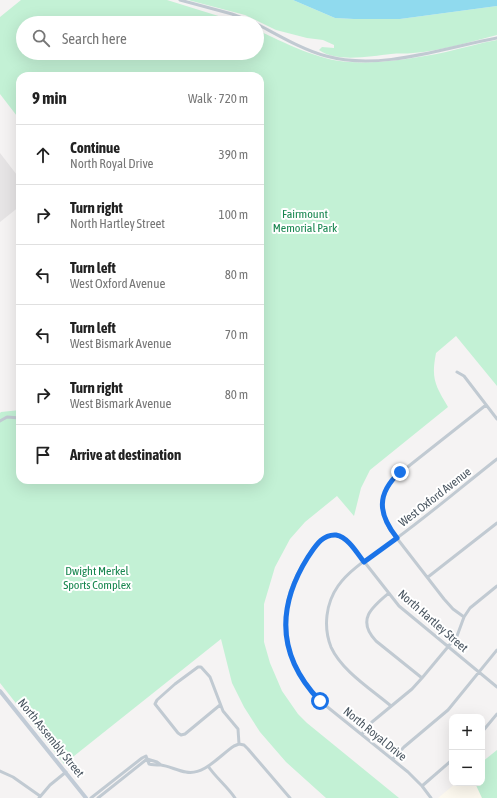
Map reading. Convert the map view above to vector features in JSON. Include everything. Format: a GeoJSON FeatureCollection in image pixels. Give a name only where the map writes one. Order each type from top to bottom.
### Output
{"type":"FeatureCollection","features":[{"type":"Feature","properties":{"kind":"main road","name":"North Assembly Street"},"geometry":{"type":"LineString","coordinates":[[0,690],[86,798]]}},
{"type":"Feature","properties":{"kind":"street"},"geometry":{"type":"LineString","coordinates":[[180,0],[237,16]]}},
{"type":"Feature","properties":{"kind":"street"},"geometry":{"type":"LineString","coordinates":[[264,27],[287,40],[325,56],[348,60],[378,60],[409,57],[497,38]]}},
{"type":"Feature","properties":{"kind":"street"},"geometry":{"type":"LineString","coordinates":[[457,372],[464,376],[497,419]]}},
{"type":"Feature","properties":{"kind":"street"},"geometry":{"type":"LineString","coordinates":[[464,617],[453,609],[389,528],[384,518],[382,507],[383,497],[392,479],[486,405]]}},
{"type":"Feature","properties":{"kind":"street"},"geometry":{"type":"LineString","coordinates":[[0,421],[7,418],[16,418]]}},
{"type":"Feature","properties":{"kind":"street","name":"West Oxford Avenue"},"geometry":{"type":"LineString","coordinates":[[391,706],[346,669],[331,646],[326,624],[332,596],[346,576],[497,459]]}},
{"type":"Feature","properties":{"kind":"street"},"geometry":{"type":"LineString","coordinates":[[428,578],[497,523]]}},
{"type":"Feature","properties":{"kind":"street","name":"North Hartley Street"},"geometry":{"type":"LineString","coordinates":[[328,536],[337,535],[348,541],[389,594],[404,610],[497,687]]}},
{"type":"Feature","properties":{"kind":"street","name":"North Royal Drive"},"geometry":{"type":"LineString","coordinates":[[328,536],[316,545],[298,573],[288,599],[286,611],[286,630],[294,666],[308,688],[320,701],[393,759],[422,786],[431,798]]}},
{"type":"Feature","properties":{"kind":"street"},"geometry":{"type":"LineString","coordinates":[[362,734],[372,722],[412,689],[457,636],[464,617],[474,605],[497,586]]}},
{"type":"Feature","properties":{"kind":"street"},"geometry":{"type":"LineString","coordinates":[[389,594],[370,611],[366,620],[367,628],[371,636],[376,641],[422,678]]}},
{"type":"Feature","properties":{"kind":"street"},"geometry":{"type":"LineString","coordinates":[[393,759],[404,747],[448,710],[497,650]]}},
{"type":"Feature","properties":{"kind":"street"},"geometry":{"type":"LineString","coordinates":[[220,705],[185,734],[181,735],[178,734],[155,704],[157,700],[175,684],[201,667],[210,677],[223,711],[238,729],[239,744]]}},
{"type":"Feature","properties":{"kind":"street"},"geometry":{"type":"LineString","coordinates":[[485,728],[497,714]]}},
{"type":"Feature","properties":{"kind":"street"},"geometry":{"type":"LineString","coordinates":[[91,798],[147,758],[149,764],[156,766],[161,765],[179,771],[194,773],[208,766],[234,746],[239,744],[244,745],[248,749],[290,798]]}},
{"type":"Feature","properties":{"kind":"street"},"geometry":{"type":"LineString","coordinates":[[422,786],[449,763]]}},
{"type":"Feature","properties":{"kind":"street"},"geometry":{"type":"LineString","coordinates":[[208,766],[226,785],[233,797]]}},
{"type":"Feature","properties":{"kind":"street"},"geometry":{"type":"LineString","coordinates":[[98,798],[131,769]]}},
{"type":"Feature","properties":{"kind":"street"},"geometry":{"type":"LineString","coordinates":[[0,771],[13,777],[39,797],[50,785],[66,772]]}},
{"type":"Feature","properties":{"kind":"shaded area"},"geometry":{"type":"Polygon","coordinates":[[[0,153],[16,174],[16,209],[0,222],[0,153]]]}},
{"type":"Feature","properties":{"kind":"shaded area"},"geometry":{"type":"Polygon","coordinates":[[[452,786],[476,786],[482,798],[438,798],[452,786]]]}},
{"type":"Feature","properties":{"kind":"green space"},"geometry":{"type":"Polygon","coordinates":[[[21,0],[167,0],[218,16],[16,16],[16,60],[264,60],[264,33],[314,55],[338,61],[372,62],[398,60],[446,52],[497,40],[497,386],[456,336],[436,353],[434,369],[435,382],[448,407],[370,470],[361,488],[354,516],[337,496],[305,522],[290,539],[275,567],[264,604],[264,642],[270,663],[282,691],[298,714],[399,798],[326,798],[286,762],[260,732],[244,707],[232,683],[221,639],[64,764],[0,683],[1,412],[16,410],[16,484],[264,484],[264,72],[16,72],[16,115],[0,94],[0,17],[21,0]]]}},
{"type":"Feature","properties":{"kind":"green space"},"geometry":{"type":"Polygon","coordinates":[[[188,0],[293,0],[335,18],[354,19],[400,19],[497,6],[497,35],[424,52],[344,58],[326,54],[319,50],[322,47],[334,48],[334,45],[323,40],[307,38],[276,30],[264,24],[264,16],[245,15],[188,0]]]}},
{"type":"Feature","properties":{"kind":"green space"},"geometry":{"type":"Polygon","coordinates":[[[497,750],[497,798],[482,798],[476,786],[485,786],[485,760],[497,750]]]}},
{"type":"Feature","properties":{"kind":"water"},"geometry":{"type":"Polygon","coordinates":[[[293,0],[497,0],[497,6],[400,19],[354,19],[335,18],[293,0]]]}},
{"type":"Feature","properties":{"kind":"route"},"geometry":{"type":"LineString","coordinates":[[320,701],[308,688],[300,676],[294,666],[290,654],[286,630],[286,611],[292,587],[298,573],[316,545],[328,536],[337,535],[348,541],[364,562],[397,538],[389,528],[384,518],[382,507],[383,497],[387,488],[392,479],[400,472]]}},
{"type":"Feature","properties":{"kind":"park label","name":"Fairmount Memorial Park"},"geometry":{"type":"Point","coordinates":[305,221]}},
{"type":"Feature","properties":{"kind":"park label","name":"Dwight Merkel Sports Complex"},"geometry":{"type":"Point","coordinates":[97,578]}}]}
